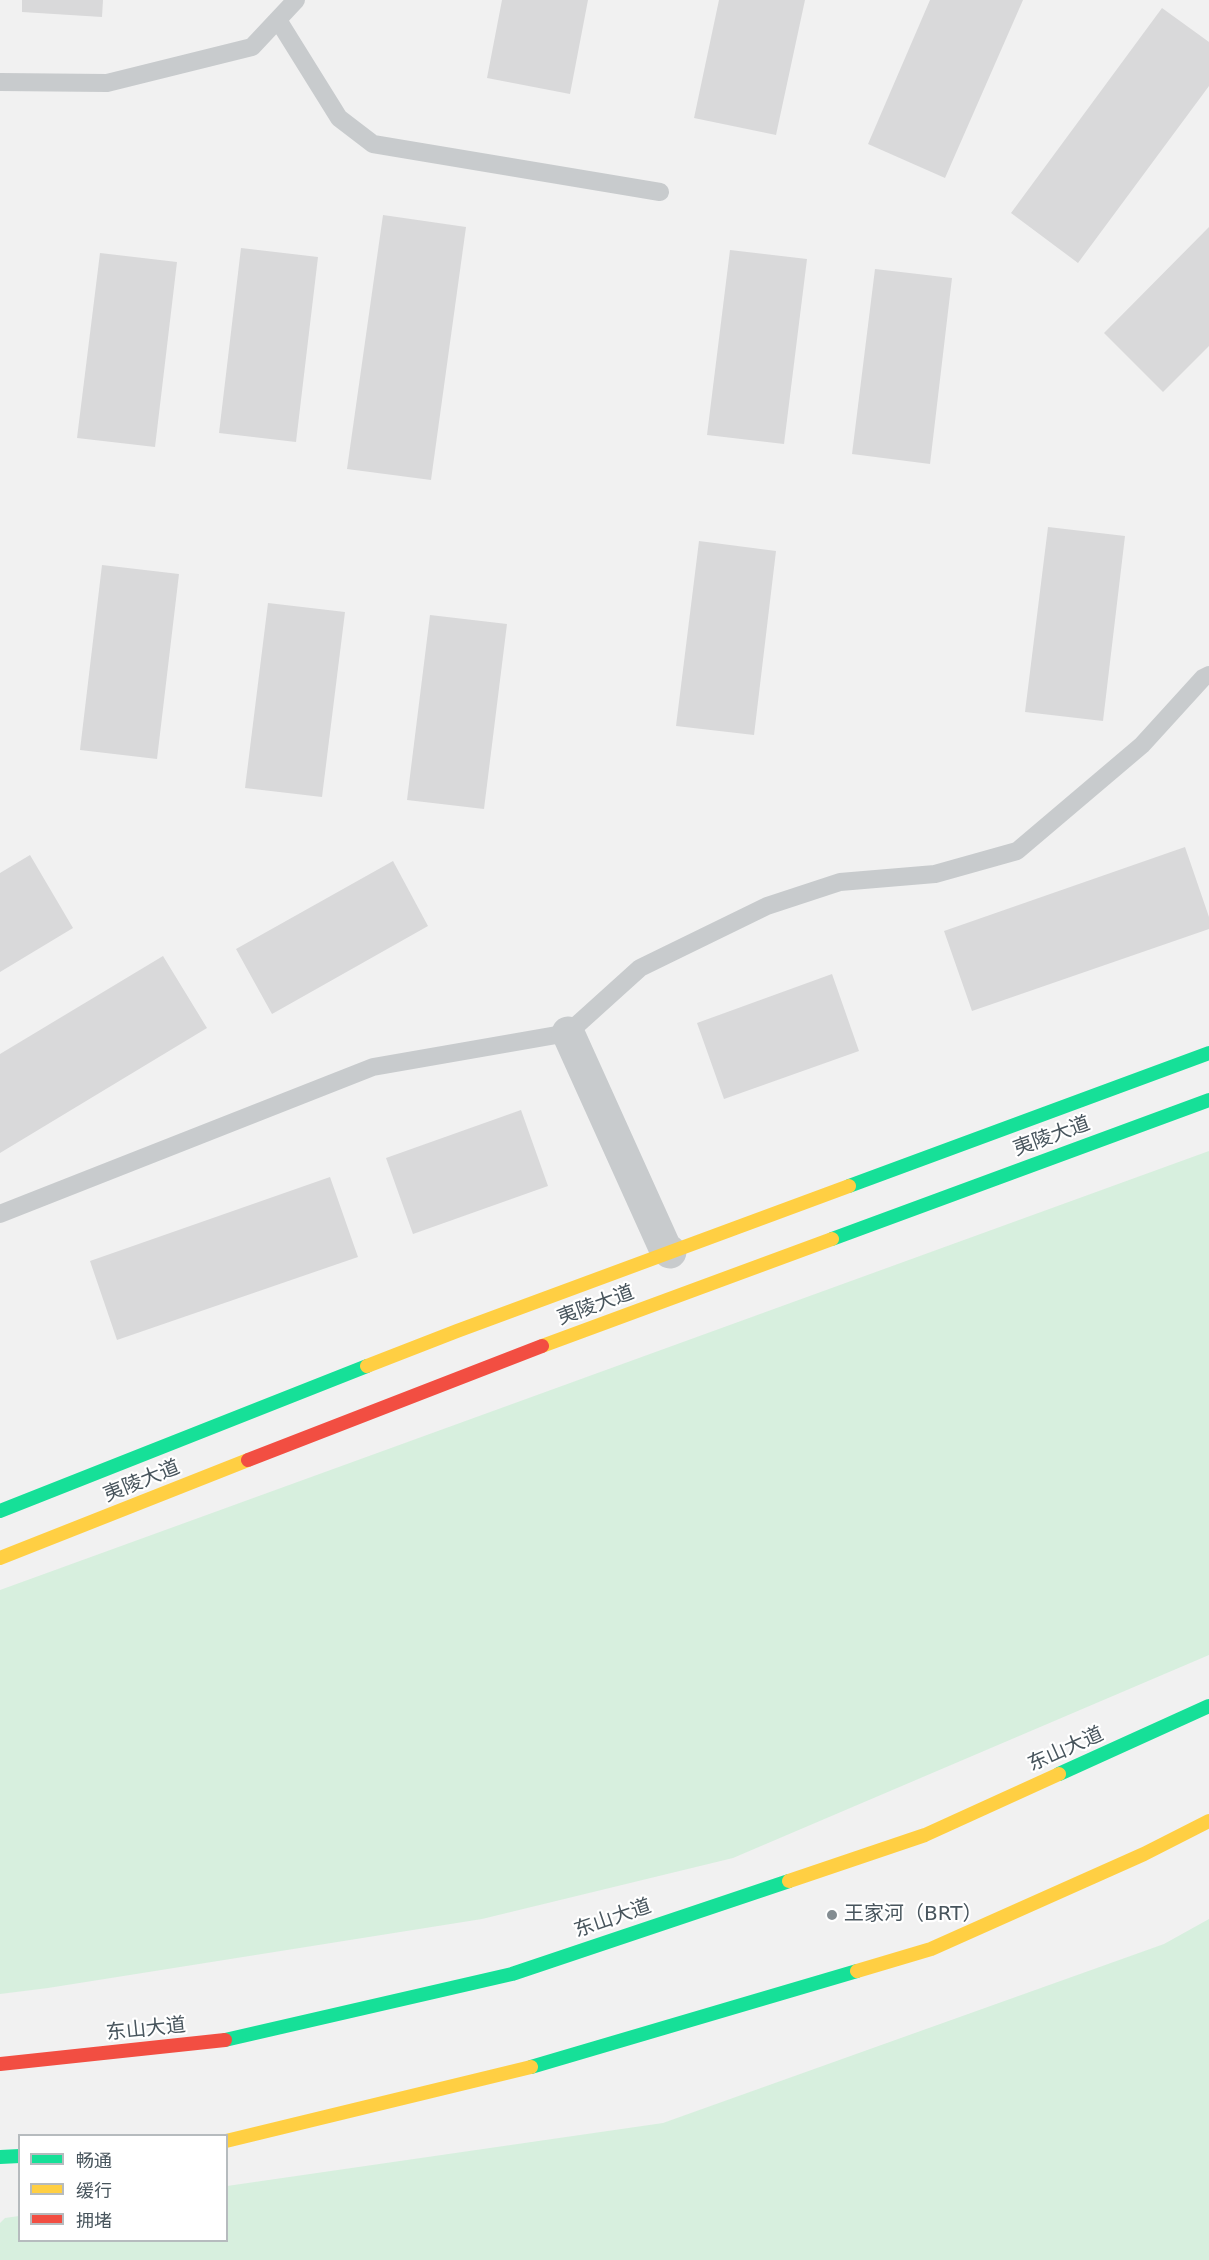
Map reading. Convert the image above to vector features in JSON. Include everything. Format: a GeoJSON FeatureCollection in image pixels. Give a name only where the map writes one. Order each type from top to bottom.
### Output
{"type":"FeatureCollection","features":[{"type":"Feature","properties":{"kind":"main road","name":"夷陵大道"},"geometry":{"type":"LineString","coordinates":[[0,1511],[457,1331],[1209,1053]]}},
{"type":"Feature","properties":{"kind":"main road","name":"夷陵大道"},"geometry":{"type":"LineString","coordinates":[[0,1558],[472,1372],[1209,1100]]}},
{"type":"Feature","properties":{"kind":"main road","name":"东山大道"},"geometry":{"type":"LineString","coordinates":[[0,2064],[214,2043],[512,1974],[925,1835],[1209,1706]]}},
{"type":"Feature","properties":{"kind":"main road"},"geometry":{"type":"LineString","coordinates":[[228,2141],[556,2061],[931,1949],[1144,1854],[1209,1821]]}},
{"type":"Feature","properties":{"kind":"main road"},"geometry":{"type":"LineString","coordinates":[[0,2157],[18,2156]]}},
{"type":"Feature","properties":{"kind":"street"},"geometry":{"type":"LineString","coordinates":[[568,1033],[665,1248],[670,1252]]}},
{"type":"Feature","properties":{"kind":"lane"},"geometry":{"type":"LineString","coordinates":[[0,82],[106,83],[252,47],[296,0]]}},
{"type":"Feature","properties":{"kind":"lane"},"geometry":{"type":"LineString","coordinates":[[278,20],[339,118],[373,144],[660,192]]}},
{"type":"Feature","properties":{"kind":"lane"},"geometry":{"type":"LineString","coordinates":[[0,1214],[373,1067],[568,1033],[640,968],[767,906],[840,882],[935,874],[1017,851],[1142,746],[1203,678],[1209,675]]}},
{"type":"Feature","properties":{"kind":"green space"},"geometry":{"type":"Polygon","coordinates":[[[1209,1151],[1209,1655],[733,1858],[482,1919],[0,1994],[0,1590],[1209,1151]]]}},
{"type":"Feature","properties":{"kind":"green space"},"geometry":{"type":"Polygon","coordinates":[[[1209,1919],[1209,2260],[0,2260],[0,2223],[5,2218],[18,2216],[18,2242],[228,2242],[228,2186],[663,2123],[1164,1944],[1209,1919]]]}},
{"type":"Feature","properties":{"kind":"building"},"geometry":{"type":"Polygon","coordinates":[[[22,0],[103,0],[102,17],[22,12],[22,0]]]}},
{"type":"Feature","properties":{"kind":"building"},"geometry":{"type":"Polygon","coordinates":[[[502,0],[588,0],[570,94],[487,78],[502,0]]]}},
{"type":"Feature","properties":{"kind":"building"},"geometry":{"type":"Polygon","coordinates":[[[719,0],[805,0],[776,135],[694,118],[719,0]]]}},
{"type":"Feature","properties":{"kind":"building"},"geometry":{"type":"Polygon","coordinates":[[[930,0],[1023,0],[945,178],[868,144],[930,0]]]}},
{"type":"Feature","properties":{"kind":"building"},"geometry":{"type":"Polygon","coordinates":[[[1162,8],[1209,42],[1209,86],[1078,263],[1011,213],[1162,8]]]}},
{"type":"Feature","properties":{"kind":"building"},"geometry":{"type":"Polygon","coordinates":[[[383,215],[466,227],[431,480],[347,469],[383,215]]]}},
{"type":"Feature","properties":{"kind":"building"},"geometry":{"type":"Polygon","coordinates":[[[1209,227],[1209,346],[1163,392],[1104,333],[1209,227]]]}},
{"type":"Feature","properties":{"kind":"building"},"geometry":{"type":"Polygon","coordinates":[[[241,248],[318,257],[296,442],[219,433],[241,248]]]}},
{"type":"Feature","properties":{"kind":"building"},"geometry":{"type":"Polygon","coordinates":[[[730,250],[807,259],[784,444],[707,435],[730,250]]]}},
{"type":"Feature","properties":{"kind":"building"},"geometry":{"type":"Polygon","coordinates":[[[100,253],[177,262],[155,447],[77,438],[100,253]]]}},
{"type":"Feature","properties":{"kind":"building"},"geometry":{"type":"Polygon","coordinates":[[[875,269],[952,278],[930,464],[852,454],[875,269]]]}},
{"type":"Feature","properties":{"kind":"building"},"geometry":{"type":"Polygon","coordinates":[[[1048,527],[1125,536],[1103,721],[1025,712],[1048,527]]]}},
{"type":"Feature","properties":{"kind":"building"},"geometry":{"type":"Polygon","coordinates":[[[699,541],[776,551],[754,735],[676,726],[699,541]]]}},
{"type":"Feature","properties":{"kind":"building"},"geometry":{"type":"Polygon","coordinates":[[[102,565],[179,574],[157,759],[80,750],[102,565]]]}},
{"type":"Feature","properties":{"kind":"building"},"geometry":{"type":"Polygon","coordinates":[[[268,603],[345,612],[322,797],[245,788],[268,603]]]}},
{"type":"Feature","properties":{"kind":"building"},"geometry":{"type":"Polygon","coordinates":[[[430,615],[507,624],[484,809],[407,800],[430,615]]]}},
{"type":"Feature","properties":{"kind":"building"},"geometry":{"type":"Polygon","coordinates":[[[1185,847],[1209,917],[1209,929],[972,1011],[944,931],[1185,847]]]}},
{"type":"Feature","properties":{"kind":"building"},"geometry":{"type":"Polygon","coordinates":[[[30,855],[73,928],[0,972],[0,873],[30,855]]]}},
{"type":"Feature","properties":{"kind":"building"},"geometry":{"type":"Polygon","coordinates":[[[393,861],[428,926],[272,1014],[236,949],[393,861]]]}},
{"type":"Feature","properties":{"kind":"building"},"geometry":{"type":"Polygon","coordinates":[[[163,956],[207,1028],[0,1153],[0,1054],[163,956]]]}},
{"type":"Feature","properties":{"kind":"building"},"geometry":{"type":"Polygon","coordinates":[[[832,974],[859,1051],[724,1099],[697,1023],[832,974]]]}},
{"type":"Feature","properties":{"kind":"building"},"geometry":{"type":"Polygon","coordinates":[[[521,1110],[548,1186],[413,1234],[386,1158],[521,1110]]]}},
{"type":"Feature","properties":{"kind":"building"},"geometry":{"type":"Polygon","coordinates":[[[330,1177],[358,1257],[117,1340],[90,1261],[330,1177]]]}},
{"type":"Feature","properties":{"kind":"traffic: fast"},"geometry":{"type":"LineString","coordinates":[[849,1186],[1209,1053]]}},
{"type":"Feature","properties":{"kind":"traffic: fast"},"geometry":{"type":"LineString","coordinates":[[832,1239],[1209,1100]]}},
{"type":"Feature","properties":{"kind":"traffic: fast"},"geometry":{"type":"LineString","coordinates":[[0,1511],[367,1366]]}},
{"type":"Feature","properties":{"kind":"traffic: fast"},"geometry":{"type":"LineString","coordinates":[[1059,1774],[1209,1706]]}},
{"type":"Feature","properties":{"kind":"traffic: fast"},"geometry":{"type":"LineString","coordinates":[[225,2040],[512,1974],[789,1881]]}},
{"type":"Feature","properties":{"kind":"traffic: fast"},"geometry":{"type":"LineString","coordinates":[[531,2067],[857,1971]]}},
{"type":"Feature","properties":{"kind":"traffic: fast"},"geometry":{"type":"LineString","coordinates":[[0,2157],[18,2156]]}},
{"type":"Feature","properties":{"kind":"traffic: slow"},"geometry":{"type":"LineString","coordinates":[[367,1366],[849,1186]]}},
{"type":"Feature","properties":{"kind":"traffic: slow"},"geometry":{"type":"LineString","coordinates":[[542,1346],[832,1239]]}},
{"type":"Feature","properties":{"kind":"traffic: slow"},"geometry":{"type":"LineString","coordinates":[[0,1558],[248,1460]]}},
{"type":"Feature","properties":{"kind":"traffic: slow"},"geometry":{"type":"LineString","coordinates":[[789,1881],[925,1835],[1059,1774]]}},
{"type":"Feature","properties":{"kind":"traffic: slow"},"geometry":{"type":"LineString","coordinates":[[857,1971],[931,1949],[1144,1854],[1209,1821]]}},
{"type":"Feature","properties":{"kind":"traffic: slow"},"geometry":{"type":"LineString","coordinates":[[228,2141],[531,2067]]}},
{"type":"Feature","properties":{"kind":"traffic: jam"},"geometry":{"type":"LineString","coordinates":[[248,1460],[542,1346]]}},
{"type":"Feature","properties":{"kind":"traffic: jam"},"geometry":{"type":"LineString","coordinates":[[0,2064],[225,2040]]}},
{"type":"Feature","properties":{"kind":"place","name":"王家河（BRT）"},"geometry":{"type":"Point","coordinates":[832,1915]}}]}
